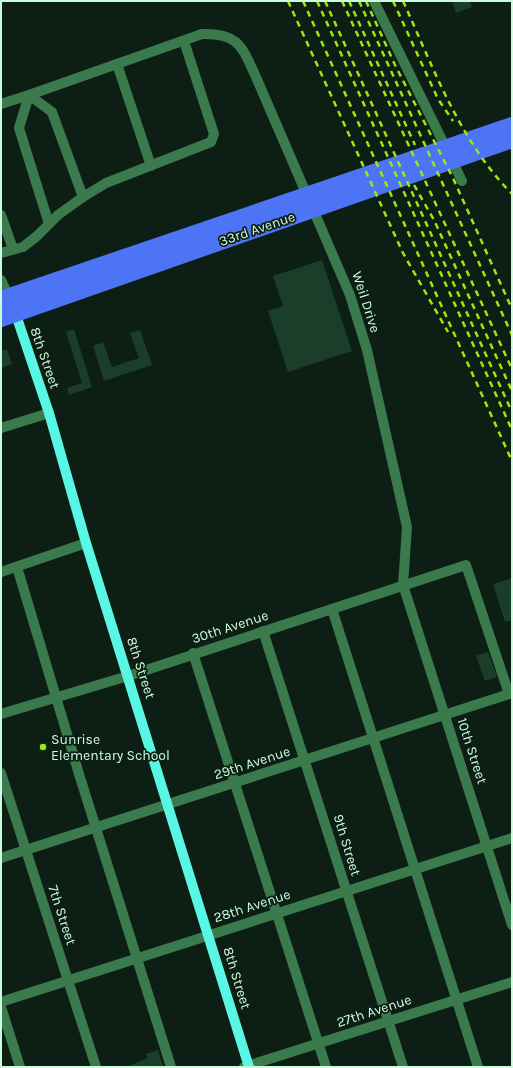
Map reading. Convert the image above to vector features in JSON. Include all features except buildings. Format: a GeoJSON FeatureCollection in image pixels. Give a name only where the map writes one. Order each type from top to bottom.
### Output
{"type":"FeatureCollection","features":[{"type":"Feature","properties":{"kind":"highway","name":"33rd Avenue"},"geometry":{"type":"LineString","coordinates":[[130,265],[512,126]]}},
{"type":"Feature","properties":{"kind":"highway","name":"33rd Avenue"},"geometry":{"type":"LineString","coordinates":[[7,307],[512,139]]}},
{"type":"Feature","properties":{"kind":"main road","name":"8th Street"},"geometry":{"type":"LineString","coordinates":[[7,307],[49,413],[86,543],[169,805],[247,1067]]}},
{"type":"Feature","properties":{"kind":"street"},"geometry":{"type":"LineString","coordinates":[[374,1],[462,181]]}},
{"type":"Feature","properties":{"kind":"street","name":"Weil Drive"},"geometry":{"type":"LineString","coordinates":[[184,41],[202,34],[218,33],[234,39],[244,52],[350,295],[367,350],[407,527],[403,585]]}},
{"type":"Feature","properties":{"kind":"street"},"geometry":{"type":"LineString","coordinates":[[1,104],[184,41],[214,134],[211,142],[106,183],[83,197],[22,247],[1,253]]}},
{"type":"Feature","properties":{"kind":"street"},"geometry":{"type":"LineString","coordinates":[[117,64],[151,166]]}},
{"type":"Feature","properties":{"kind":"street"},"geometry":{"type":"LineString","coordinates":[[29,95],[52,112],[83,197]]}},
{"type":"Feature","properties":{"kind":"street"},"geometry":{"type":"LineString","coordinates":[[29,95],[19,128],[50,224]]}},
{"type":"Feature","properties":{"kind":"street"},"geometry":{"type":"LineString","coordinates":[[1,215],[13,249]]}},
{"type":"Feature","properties":{"kind":"street","name":"8th Street"},"geometry":{"type":"LineString","coordinates":[[1,280],[7,307]]}},
{"type":"Feature","properties":{"kind":"street"},"geometry":{"type":"LineString","coordinates":[[1,428],[49,413]]}},
{"type":"Feature","properties":{"kind":"street"},"geometry":{"type":"LineString","coordinates":[[1,572],[86,543]]}},
{"type":"Feature","properties":{"kind":"street","name":"30th Avenue"},"geometry":{"type":"LineString","coordinates":[[1,714],[128,676],[466,565],[510,694]]}},
{"type":"Feature","properties":{"kind":"street"},"geometry":{"type":"LineString","coordinates":[[17,566],[96,828],[171,1067]]}},
{"type":"Feature","properties":{"kind":"street","name":"10th Street"},"geometry":{"type":"LineString","coordinates":[[403,585],[446,715],[512,925]]}},
{"type":"Feature","properties":{"kind":"street"},"geometry":{"type":"LineString","coordinates":[[332,609],[478,1067]]}},
{"type":"Feature","properties":{"kind":"street","name":"9th Street"},"geometry":{"type":"LineString","coordinates":[[263,631],[403,1067]]}},
{"type":"Feature","properties":{"kind":"street"},"geometry":{"type":"LineString","coordinates":[[193,654],[326,1067]]}},
{"type":"Feature","properties":{"kind":"street","name":"29th Avenue"},"geometry":{"type":"LineString","coordinates":[[1,858],[235,784],[510,694]]}},
{"type":"Feature","properties":{"kind":"street","name":"7th Street"},"geometry":{"type":"LineString","coordinates":[[1,773],[96,1067]]}},
{"type":"Feature","properties":{"kind":"street","name":"28th Avenue"},"geometry":{"type":"LineString","coordinates":[[1,1002],[208,934],[512,838]]}},
{"type":"Feature","properties":{"kind":"street","name":"27th Avenue"},"geometry":{"type":"LineString","coordinates":[[247,1067],[512,982]]}},
{"type":"Feature","properties":{"kind":"street"},"geometry":{"type":"LineString","coordinates":[[1,1007],[20,1067]]}},
{"type":"Feature","properties":{"kind":"railway"},"geometry":{"type":"LineString","coordinates":[[288,1],[403,253],[448,332]]}},
{"type":"Feature","properties":{"kind":"railway"},"geometry":{"type":"LineString","coordinates":[[303,1],[512,461]]}},
{"type":"Feature","properties":{"kind":"railway"},"geometry":{"type":"LineString","coordinates":[[317,1],[512,430]]}},
{"type":"Feature","properties":{"kind":"railway"},"geometry":{"type":"LineString","coordinates":[[325,1],[512,412]]}},
{"type":"Feature","properties":{"kind":"railway"},"geometry":{"type":"LineString","coordinates":[[342,1],[512,369]]}},
{"type":"Feature","properties":{"kind":"railway"},"geometry":{"type":"LineString","coordinates":[[349,1],[415,145]]}},
{"type":"Feature","properties":{"kind":"railway"},"geometry":{"type":"LineString","coordinates":[[359,1],[512,335]]}},
{"type":"Feature","properties":{"kind":"railway"},"geometry":{"type":"LineString","coordinates":[[366,1],[395,65],[453,178],[512,309]]}},
{"type":"Feature","properties":{"kind":"railway"},"geometry":{"type":"LineString","coordinates":[[393,1],[438,99],[453,121]]}},
{"type":"Feature","properties":{"kind":"railway"},"geometry":{"type":"LineString","coordinates":[[403,1],[437,78],[462,127],[493,173],[512,194]]}},
{"type":"Feature","properties":{"kind":"railway"},"geometry":{"type":"LineString","coordinates":[[414,185],[434,220],[512,391]]}},
{"type":"Feature","properties":{"kind":"place","name":"Sunrise Elementary School"},"geometry":{"type":"Point","coordinates":[43,747]}}]}
